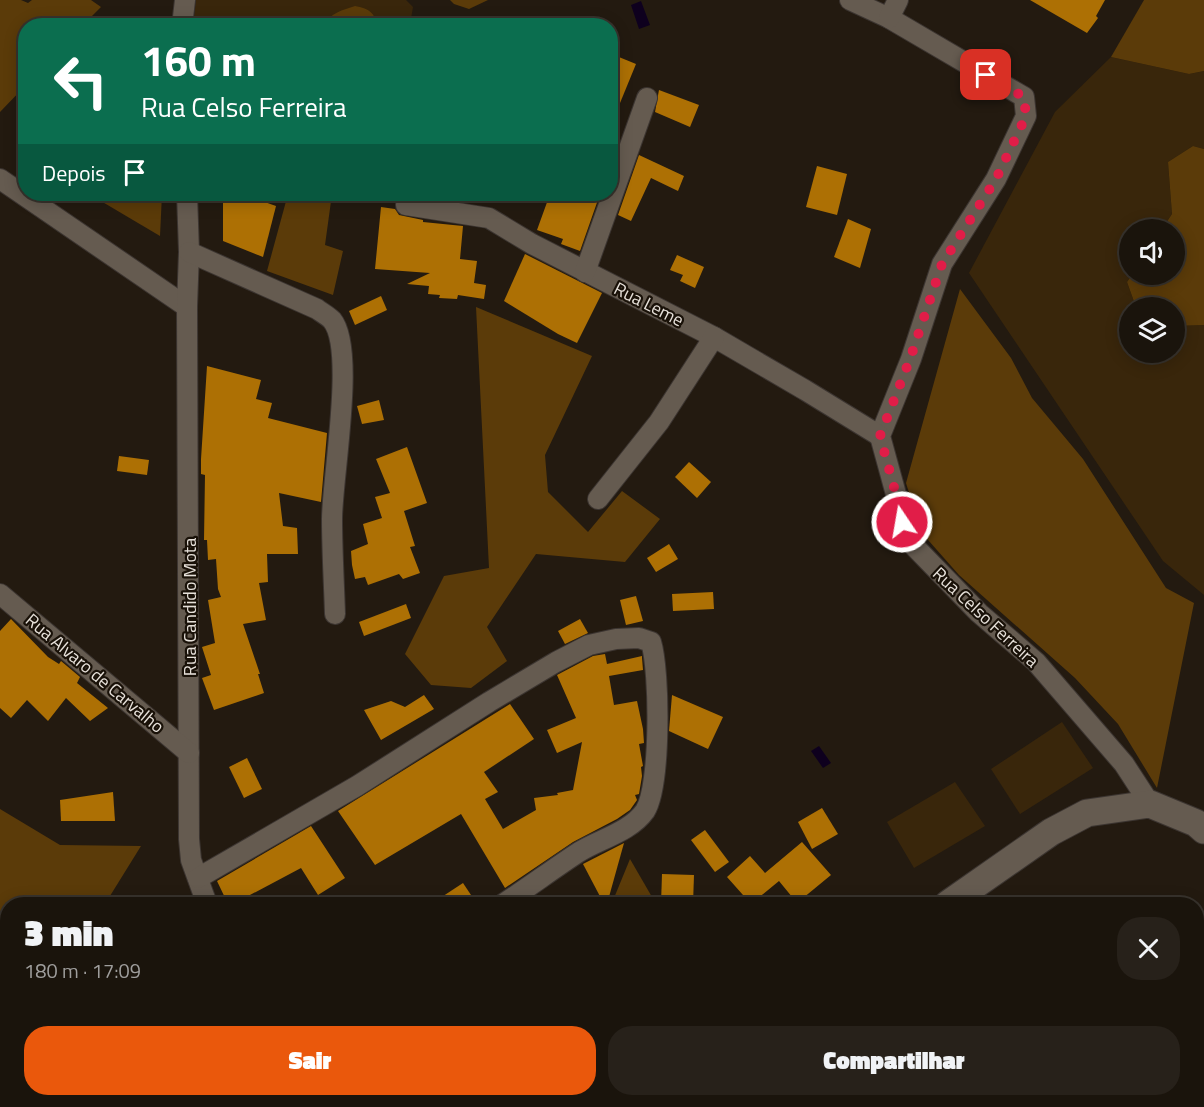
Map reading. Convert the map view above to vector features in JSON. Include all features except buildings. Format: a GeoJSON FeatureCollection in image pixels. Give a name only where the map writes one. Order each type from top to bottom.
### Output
{"type":"FeatureCollection","features":[{"type":"Feature","properties":{"kind":"main road"},"geometry":{"type":"LineString","coordinates":[[958,897],[1052,832],[1087,813],[1150,804],[1196,823],[1204,830]]}},
{"type":"Feature","properties":{"kind":"street"},"geometry":{"type":"LineString","coordinates":[[183,18],[185,0]]}},
{"type":"Feature","properties":{"kind":"street"},"geometry":{"type":"LineString","coordinates":[[850,0],[889,18],[1024,97],[1026,116],[996,179],[942,264],[910,359],[880,436]]}},
{"type":"Feature","properties":{"kind":"street"},"geometry":{"type":"LineString","coordinates":[[889,18],[898,0]]}},
{"type":"Feature","properties":{"kind":"street"},"geometry":{"type":"LineString","coordinates":[[618,179],[647,98]]}},
{"type":"Feature","properties":{"kind":"street"},"geometry":{"type":"LineString","coordinates":[[0,179],[18,191]]}},
{"type":"Feature","properties":{"kind":"street"},"geometry":{"type":"LineString","coordinates":[[32,201],[187,307]]}},
{"type":"Feature","properties":{"kind":"street","name":"Rua Candido Mota"},"geometry":{"type":"LineString","coordinates":[[187,201],[189,839],[191,860],[205,897]]}},
{"type":"Feature","properties":{"kind":"street"},"geometry":{"type":"LineString","coordinates":[[585,272],[610,201]]}},
{"type":"Feature","properties":{"kind":"street","name":"Rua Leme"},"geometry":{"type":"LineString","coordinates":[[405,205],[489,218],[585,272],[714,337],[880,436]]}},
{"type":"Feature","properties":{"kind":"street"},"geometry":{"type":"LineString","coordinates":[[189,252],[317,309],[332,320],[339,337],[343,408],[332,518],[335,615]]}},
{"type":"Feature","properties":{"kind":"street"},"geometry":{"type":"LineString","coordinates":[[598,499],[659,422],[714,337]]}},
{"type":"Feature","properties":{"kind":"street","name":"Rua Celso Ferreira"},"geometry":{"type":"LineString","coordinates":[[880,436],[902,522],[913,546],[979,613],[1036,662],[1124,764],[1150,804]]}},
{"type":"Feature","properties":{"kind":"street","name":"Rua Alvaro de Carvalho"},"geometry":{"type":"LineString","coordinates":[[0,594],[189,753]]}},
{"type":"Feature","properties":{"kind":"street"},"geometry":{"type":"LineString","coordinates":[[198,878],[357,786],[565,657],[589,645],[616,639],[639,638],[651,642],[656,656],[657,723],[654,778],[646,810],[630,826],[578,853],[513,897]]}},
{"type":"Feature","properties":{"kind":"shaded area"},"geometry":{"type":"Polygon","coordinates":[[[0,0],[21,0],[28,3],[32,0],[91,0],[101,7],[90,18],[18,18],[18,93],[0,112],[0,0]]]}},
{"type":"Feature","properties":{"kind":"shaded area"},"geometry":{"type":"Polygon","coordinates":[[[196,0],[406,0],[413,7],[411,18],[376,18],[375,16],[358,18],[194,18],[196,0]]]}},
{"type":"Feature","properties":{"kind":"shaded area"},"geometry":{"type":"Polygon","coordinates":[[[450,0],[488,0],[469,9],[454,4],[450,0]]]}},
{"type":"Feature","properties":{"kind":"shaded area"},"geometry":{"type":"Polygon","coordinates":[[[1144,0],[1204,0],[1204,71],[1189,74],[1111,57],[1144,0]]]}},
{"type":"Feature","properties":{"kind":"shaded area"},"geometry":{"type":"Polygon","coordinates":[[[641,1],[650,25],[639,29],[631,5],[641,1]]]}},
{"type":"Feature","properties":{"kind":"shaded area"},"geometry":{"type":"Polygon","coordinates":[[[355,6],[364,8],[375,18],[330,18],[355,6]]]}},
{"type":"Feature","properties":{"kind":"shaded area"},"geometry":{"type":"Polygon","coordinates":[[[1111,57],[1189,74],[1204,71],[1204,149],[1193,146],[1168,162],[1172,214],[1169,219],[1119,219],[1119,285],[1128,285],[1132,297],[1119,297],[1119,363],[1185,363],[1185,326],[1204,325],[1204,595],[1163,561],[969,273],[1055,112],[1111,57]]]}},
{"type":"Feature","properties":{"kind":"shaded area"},"geometry":{"type":"Polygon","coordinates":[[[1193,146],[1204,149],[1204,325],[1185,326],[1185,297],[1132,297],[1128,285],[1185,285],[1185,219],[1169,219],[1172,214],[1168,162],[1193,146]]]}},
{"type":"Feature","properties":{"kind":"shaded area"},"geometry":{"type":"Polygon","coordinates":[[[101,201],[162,201],[160,236],[101,201]]]}},
{"type":"Feature","properties":{"kind":"shaded area"},"geometry":{"type":"Polygon","coordinates":[[[286,201],[331,201],[325,245],[343,251],[333,295],[267,271],[286,201]]]}},
{"type":"Feature","properties":{"kind":"shaded area"},"geometry":{"type":"Polygon","coordinates":[[[960,289],[1011,358],[1032,398],[1083,459],[1166,588],[1194,603],[1157,788],[1118,724],[1075,678],[959,575],[921,532],[906,483],[960,289]]]}},
{"type":"Feature","properties":{"kind":"shaded area"},"geometry":{"type":"Polygon","coordinates":[[[476,307],[592,356],[545,455],[548,492],[588,532],[622,491],[660,519],[625,562],[536,554],[487,627],[507,661],[471,688],[431,685],[405,654],[444,576],[489,568],[476,307]]]}},
{"type":"Feature","properties":{"kind":"shaded area"},"geometry":{"type":"Polygon","coordinates":[[[1062,722],[1093,768],[1020,814],[991,769],[1062,722]]]}},
{"type":"Feature","properties":{"kind":"shaded area"},"geometry":{"type":"Polygon","coordinates":[[[819,746],[831,763],[823,768],[811,751],[819,746]]]}},
{"type":"Feature","properties":{"kind":"shaded area"},"geometry":{"type":"Polygon","coordinates":[[[955,782],[985,826],[914,868],[887,822],[955,782]]]}},
{"type":"Feature","properties":{"kind":"shaded area"},"geometry":{"type":"Polygon","coordinates":[[[0,809],[60,845],[141,846],[109,897],[0,897],[0,809]]]}},
{"type":"Feature","properties":{"kind":"shaded area"},"geometry":{"type":"Polygon","coordinates":[[[630,859],[652,897],[614,897],[630,859]]]}},
{"type":"Feature","properties":{"kind":"route"},"geometry":{"type":"LineString","coordinates":[[902,522],[880,436],[910,359],[942,264],[996,179],[1026,116],[1024,97],[986,75]]}}]}
